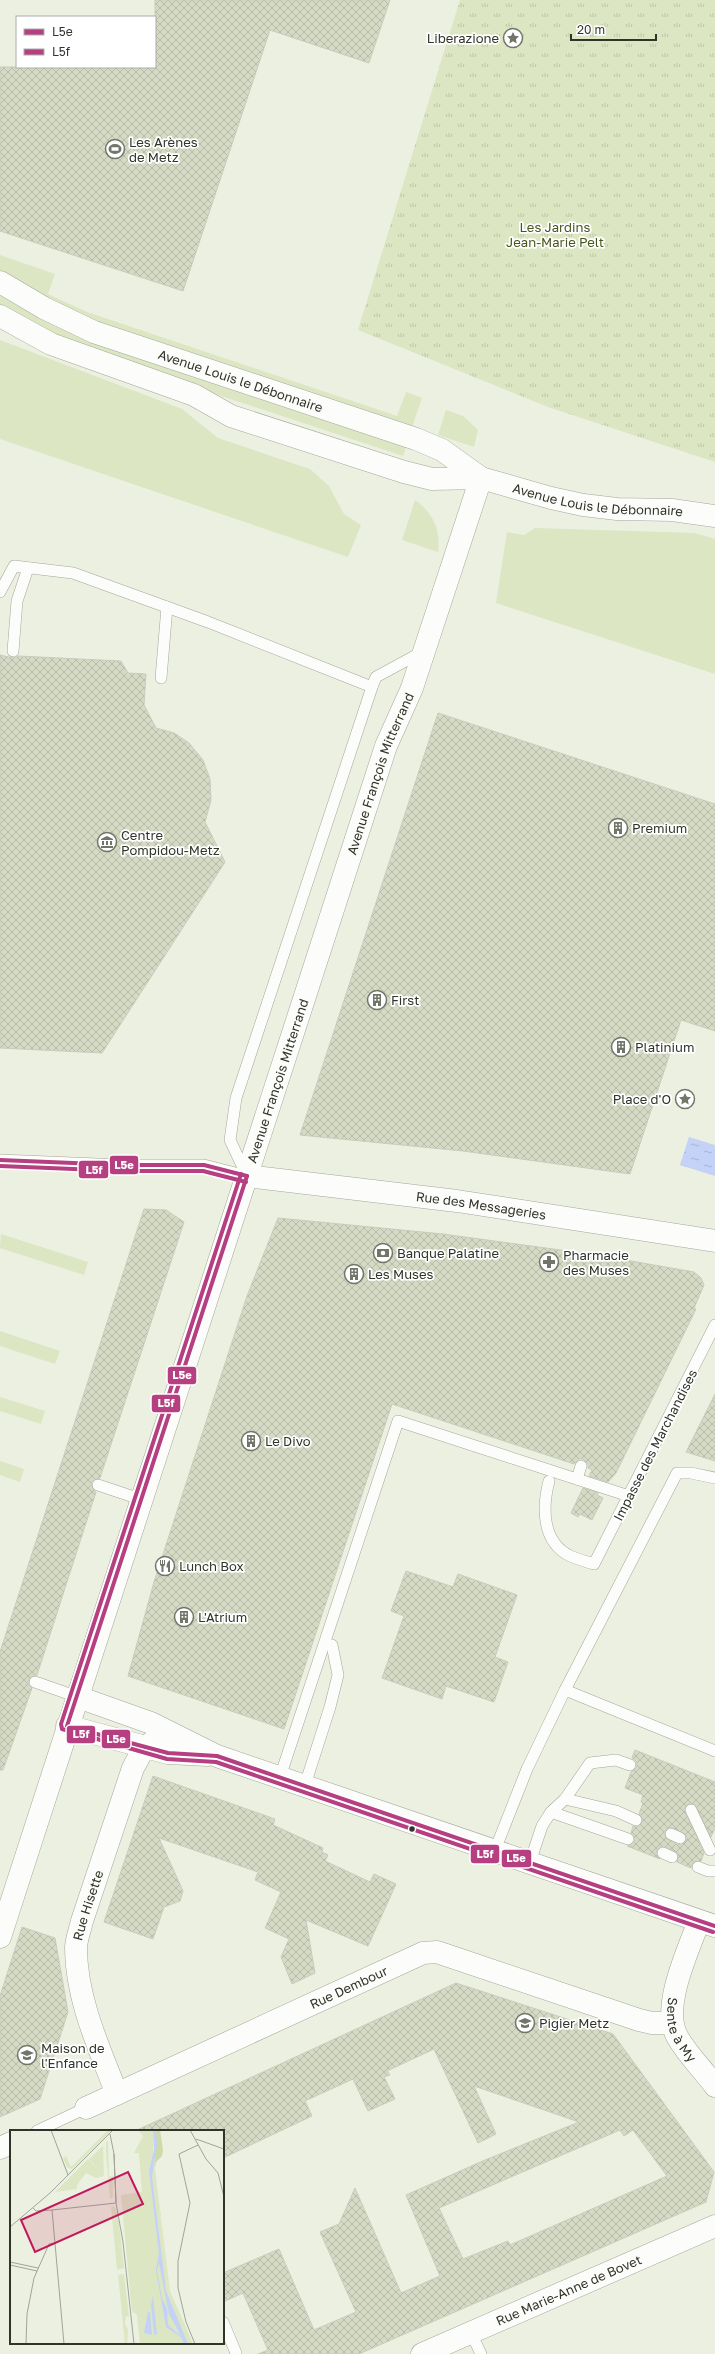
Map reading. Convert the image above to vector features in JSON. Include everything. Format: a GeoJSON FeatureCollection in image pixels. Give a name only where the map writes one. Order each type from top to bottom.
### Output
{"type":"FeatureCollection","features":[{"type":"Feature","properties":{"kind":"street","name":"Avenue Louis le Débonnaire"},"geometry":{"type":"LineString","coordinates":[[0,282],[44,308],[94,332],[416,439],[442,450],[481,478]]}},
{"type":"Feature","properties":{"kind":"street","name":"Avenue Louis le Débonnaire"},"geometry":{"type":"LineString","coordinates":[[0,316],[51,344],[194,395],[231,416],[432,479],[481,478],[551,498],[583,505],[617,509],[672,510],[715,516]]}},
{"type":"Feature","properties":{"kind":"street","name":"Avenue François Mitterrand"},"geometry":{"type":"LineString","coordinates":[[0,1937],[143,1500],[386,746],[412,688],[481,478]]}},
{"type":"Feature","properties":{"kind":"street","name":"Rue des Messageries"},"geometry":{"type":"LineString","coordinates":[[247,1176],[457,1200],[715,1241]]}},
{"type":"Feature","properties":{"kind":"street"},"geometry":{"type":"LineString","coordinates":[[78,1697],[130,1714],[168,1731],[217,1756],[495,1850],[707,1924]]}},
{"type":"Feature","properties":{"kind":"street"},"geometry":{"type":"LineString","coordinates":[[68,1726],[144,1748],[168,1753],[217,1756]]}},
{"type":"Feature","properties":{"kind":"street","name":"Rue Hisette"},"geometry":{"type":"LineString","coordinates":[[117,2094],[91,2028],[78,1971],[76,1947],[82,1921],[133,1768],[144,1748],[168,1731]]}},
{"type":"Feature","properties":{"kind":"street","name":"Sente à My"},"geometry":{"type":"LineString","coordinates":[[707,1924],[677,1986],[671,2008],[672,2023],[677,2037],[715,2086]]}},
{"type":"Feature","properties":{"kind":"street","name":"Rue Dembour"},"geometry":{"type":"LineString","coordinates":[[86,2108],[423,1953],[437,1952],[639,2020],[652,2023],[672,2023]]}},
{"type":"Feature","properties":{"kind":"street"},"geometry":{"type":"LineString","coordinates":[[0,2148],[10,2143]]}},
{"type":"Feature","properties":{"kind":"street","name":"Rue Marie-Anne de Bovet"},"geometry":{"type":"LineString","coordinates":[[422,2354],[715,2226]]}},
{"type":"Feature","properties":{"kind":"lane"},"geometry":{"type":"LineString","coordinates":[[0,592],[14,566],[73,573],[167,607],[372,687]]}},
{"type":"Feature","properties":{"kind":"lane"},"geometry":{"type":"LineString","coordinates":[[13,651],[17,601],[28,568]]}},
{"type":"Feature","properties":{"kind":"lane"},"geometry":{"type":"LineString","coordinates":[[161,678],[167,607]]}},
{"type":"Feature","properties":{"kind":"lane"},"geometry":{"type":"LineString","coordinates":[[247,1176],[230,1140],[236,1098],[372,687],[376,677],[424,651]]}},
{"type":"Feature","properties":{"kind":"lane"},"geometry":{"type":"LineString","coordinates":[[0,1160],[122,1165],[204,1165],[247,1176]]}},
{"type":"Feature","properties":{"kind":"lane","name":"Impasse des Marchandises"},"geometry":{"type":"LineString","coordinates":[[549,1481],[545,1498],[545,1520],[551,1540],[569,1555],[594,1564],[715,1325]]}},
{"type":"Feature","properties":{"kind":"lane"},"geometry":{"type":"LineString","coordinates":[[280,1777],[398,1421],[629,1496]]}},
{"type":"Feature","properties":{"kind":"lane"},"geometry":{"type":"LineString","coordinates":[[577,1479],[581,1466]]}},
{"type":"Feature","properties":{"kind":"lane"},"geometry":{"type":"LineString","coordinates":[[495,1850],[527,1769],[565,1690],[677,1474],[691,1473],[715,1478]]}},
{"type":"Feature","properties":{"kind":"lane"},"geometry":{"type":"LineString","coordinates":[[98,1485],[143,1500]]}},
{"type":"Feature","properties":{"kind":"lane"},"geometry":{"type":"LineString","coordinates":[[305,1785],[330,1707],[338,1675],[332,1644]]}},
{"type":"Feature","properties":{"kind":"lane"},"geometry":{"type":"LineString","coordinates":[[35,1682],[78,1697]]}},
{"type":"Feature","properties":{"kind":"lane"},"geometry":{"type":"LineString","coordinates":[[565,1690],[715,1752]]}},
{"type":"Feature","properties":{"kind":"lane"},"geometry":{"type":"LineString","coordinates":[[530,1862],[542,1826],[551,1812],[565,1799],[590,1763],[616,1760],[630,1764]]}},
{"type":"Feature","properties":{"kind":"lane"},"geometry":{"type":"LineString","coordinates":[[565,1799],[616,1811],[636,1820]]}},
{"type":"Feature","properties":{"kind":"lane"},"geometry":{"type":"LineString","coordinates":[[691,1810],[710,1850]]}},
{"type":"Feature","properties":{"kind":"lane"},"geometry":{"type":"LineString","coordinates":[[551,1812],[628,1839]]}},
{"type":"Feature","properties":{"kind":"lane"},"geometry":{"type":"LineString","coordinates":[[698,1867],[708,1871],[715,1871]]}},
{"type":"Feature","properties":{"kind":"lane","name":"Rue Dembour"},"geometry":{"type":"LineString","coordinates":[[38,2130],[86,2108]]}},
{"type":"Feature","properties":{"kind":"lane"},"geometry":{"type":"LineString","coordinates":[[224,2324],[236,2353]]}},
{"type":"Feature","properties":{"kind":"lane"},"geometry":{"type":"LineString","coordinates":[[471,2333],[481,2354]]}},
{"type":"Feature","properties":{"kind":"green space","name":"Les Jardins Jean-Marie Pelt"},"geometry":{"type":"Polygon","coordinates":[[[460,0],[715,0],[715,462],[548,407],[358,330],[460,0]]]}},
{"type":"Feature","properties":{"kind":"green space"},"geometry":{"type":"Polygon","coordinates":[[[0,255],[55,274],[48,294],[87,312],[397,416],[406,392],[422,398],[412,427],[99,323],[62,308],[0,272],[0,255]]]}},
{"type":"Feature","properties":{"kind":"green space"},"geometry":{"type":"Polygon","coordinates":[[[0,292],[407,444],[403,456],[124,364],[61,339],[0,306],[0,292]]]}},
{"type":"Feature","properties":{"kind":"green space"},"geometry":{"type":"Polygon","coordinates":[[[0,340],[182,409],[218,438],[310,469],[329,486],[344,514],[361,525],[348,557],[0,439],[0,340]]]}},
{"type":"Feature","properties":{"kind":"green space"},"geometry":{"type":"Polygon","coordinates":[[[446,410],[463,416],[478,430],[474,447],[438,435],[446,410]]]}},
{"type":"Feature","properties":{"kind":"green space"},"geometry":{"type":"Polygon","coordinates":[[[415,500],[431,516],[437,529],[439,544],[438,552],[402,540],[415,500]]]}},
{"type":"Feature","properties":{"kind":"green space"},"geometry":{"type":"Polygon","coordinates":[[[535,528],[695,533],[715,539],[715,674],[496,603],[507,532],[524,535],[535,528]]]}},
{"type":"Feature","properties":{"kind":"green space"},"geometry":{"type":"Polygon","coordinates":[[[1,1234],[88,1262],[84,1275],[0,1248],[1,1234]]]}},
{"type":"Feature","properties":{"kind":"green space"},"geometry":{"type":"Polygon","coordinates":[[[0,1331],[60,1351],[55,1364],[0,1346],[0,1331]]]}},
{"type":"Feature","properties":{"kind":"green space"},"geometry":{"type":"Polygon","coordinates":[[[0,1397],[45,1411],[41,1424],[0,1411],[0,1397]]]}},
{"type":"Feature","properties":{"kind":"green space"},"geometry":{"type":"Polygon","coordinates":[[[0,1461],[24,1469],[20,1482],[0,1475],[0,1461]]]}},
{"type":"Feature","properties":{"kind":"water"},"geometry":{"type":"Polygon","coordinates":[[[689,1137],[715,1145],[715,1176],[680,1165],[689,1137]]]}},
{"type":"Feature","properties":{"kind":"building","name":"Les Arènes de Metz"},"geometry":{"type":"Polygon","coordinates":[[[155,0],[390,0],[369,63],[270,30],[183,291],[0,231],[0,67],[156,68],[155,0]]]}},
{"type":"Feature","properties":{"kind":"building","name":"Centre Pompidou-Metz"},"geometry":{"type":"Polygon","coordinates":[[[0,655],[13,658],[18,656],[121,661],[128,673],[146,674],[144,705],[156,728],[174,733],[189,743],[203,760],[210,779],[211,800],[205,822],[225,862],[102,1053],[0,1048],[0,655]]]}},
{"type":"Feature","properties":{"kind":"building"},"geometry":{"type":"Polygon","coordinates":[[[438,713],[715,804],[715,1031],[681,1020],[630,1174],[463,1151],[300,1135],[438,713]]]}},
{"type":"Feature","properties":{"kind":"building"},"geometry":{"type":"Polygon","coordinates":[[[144,1209],[166,1210],[184,1222],[100,1478],[91,1483],[96,1492],[37,1675],[29,1679],[28,1684],[32,1688],[3,1770],[0,1770],[0,1652],[144,1209]]]}},
{"type":"Feature","properties":{"kind":"building"},"geometry":{"type":"Polygon","coordinates":[[[278,1218],[443,1234],[597,1255],[694,1272],[701,1278],[704,1285],[694,1308],[696,1309],[616,1473],[608,1482],[589,1476],[592,1470],[588,1468],[588,1464],[583,1459],[579,1459],[574,1464],[392,1404],[284,1729],[128,1676],[154,1582],[247,1296],[278,1218]]]}},
{"type":"Feature","properties":{"kind":"building"},"geometry":{"type":"Polygon","coordinates":[[[715,1394],[715,1461],[686,1452],[715,1394]]]}},
{"type":"Feature","properties":{"kind":"building"},"geometry":{"type":"Polygon","coordinates":[[[583,1488],[598,1493],[597,1495],[603,1498],[592,1520],[580,1514],[578,1517],[571,1513],[583,1488]]]}},
{"type":"Feature","properties":{"kind":"building"},"geometry":{"type":"Polygon","coordinates":[[[406,1571],[453,1587],[458,1574],[517,1595],[495,1657],[508,1662],[494,1702],[446,1686],[442,1699],[382,1678],[404,1616],[391,1611],[406,1571]]]}},
{"type":"Feature","properties":{"kind":"building"},"geometry":{"type":"Polygon","coordinates":[[[635,1750],[715,1782],[715,1828],[711,1837],[695,1804],[688,1804],[684,1809],[704,1853],[701,1861],[693,1862],[691,1868],[677,1862],[678,1853],[666,1847],[662,1846],[657,1850],[656,1854],[660,1859],[627,1846],[632,1845],[635,1841],[631,1833],[633,1826],[640,1826],[643,1820],[639,1814],[643,1803],[641,1802],[643,1795],[625,1788],[631,1772],[637,1767],[636,1761],[632,1758],[635,1750]],[[670,1827],[664,1832],[666,1838],[678,1845],[684,1843],[687,1838],[685,1834],[670,1827]]]}},
{"type":"Feature","properties":{"kind":"building"},"geometry":{"type":"Polygon","coordinates":[[[153,1776],[275,1819],[273,1825],[323,1848],[322,1852],[328,1855],[325,1861],[370,1882],[374,1874],[396,1884],[368,1946],[306,1920],[315,1973],[292,1984],[281,1957],[289,1939],[265,1928],[281,1892],[255,1880],[258,1872],[159,1838],[183,1891],[180,1901],[164,1907],[153,1939],[104,1922],[153,1776]]]}},
{"type":"Feature","properties":{"kind":"building","name":"Maison de l'Enfance"},"geometry":{"type":"Polygon","coordinates":[[[22,1927],[55,1938],[68,2012],[40,2099],[0,2117],[0,1996],[22,1927]]]}},
{"type":"Feature","properties":{"kind":"building"},"geometry":{"type":"Polygon","coordinates":[[[456,1983],[613,2034],[714,2172],[706,2202],[359,2354],[258,2354],[268,2350],[243,2293],[224,2302],[224,2273],[279,2249],[314,2330],[356,2312],[320,2232],[339,2224],[355,2188],[401,2293],[440,2276],[406,2195],[485,2160],[579,2122],[474,2086],[496,2134],[478,2143],[434,2049],[387,2071],[390,2075],[384,2077],[395,2099],[368,2111],[353,2079],[305,2101],[312,2116],[224,2158],[224,2130],[137,2130],[456,1983]],[[620,2130],[439,2208],[463,2259],[508,2241],[510,2245],[667,2176],[633,2130],[624,2136],[620,2130]]]}},
{"type":"Feature","properties":{"kind":"transit line","name":"L5e"},"geometry":{"type":"LineString","coordinates":[[0,1160],[122,1165],[204,1165],[247,1176]]}},
{"type":"Feature","properties":{"kind":"transit line","name":"L5f"},"geometry":{"type":"LineString","coordinates":[[0,1166],[122,1171],[203,1171],[246,1182]]}},
{"type":"Feature","properties":{"kind":"transit line","name":"L5f"},"geometry":{"type":"LineString","coordinates":[[241,1174],[61,1724],[62,1729],[167,1759],[216,1762],[713,1932]]}},
{"type":"Feature","properties":{"kind":"transit line","name":"L5e"},"geometry":{"type":"LineString","coordinates":[[247,1176],[67,1726],[168,1753],[217,1756],[715,1926]]}},
{"type":"Feature","properties":{"kind":"place","name":"Liberazione"},"geometry":{"type":"Point","coordinates":[513,38]}},
{"type":"Feature","properties":{"kind":"place","name":"Les Arènes de Metz"},"geometry":{"type":"Point","coordinates":[115,149]}},
{"type":"Feature","properties":{"kind":"place","name":"Premium"},"geometry":{"type":"Point","coordinates":[618,828]}},
{"type":"Feature","properties":{"kind":"place","name":"Centre Pompidou-Metz"},"geometry":{"type":"Point","coordinates":[107,842]}},
{"type":"Feature","properties":{"kind":"place","name":"First"},"geometry":{"type":"Point","coordinates":[377,1000]}},
{"type":"Feature","properties":{"kind":"place","name":"Platinium"},"geometry":{"type":"Point","coordinates":[621,1047]}},
{"type":"Feature","properties":{"kind":"place","name":"Place d'O"},"geometry":{"type":"Point","coordinates":[685,1099]}},
{"type":"Feature","properties":{"kind":"place","name":"Banque Palatine"},"geometry":{"type":"Point","coordinates":[383,1253]}},
{"type":"Feature","properties":{"kind":"place","name":"Pharmacie des Muses"},"geometry":{"type":"Point","coordinates":[549,1262]}},
{"type":"Feature","properties":{"kind":"place","name":"Les Muses"},"geometry":{"type":"Point","coordinates":[354,1274]}},
{"type":"Feature","properties":{"kind":"place","name":"Le Divo"},"geometry":{"type":"Point","coordinates":[251,1441]}},
{"type":"Feature","properties":{"kind":"place","name":"Lunch Box"},"geometry":{"type":"Point","coordinates":[165,1566]}},
{"type":"Feature","properties":{"kind":"place","name":"L'Atrium"},"geometry":{"type":"Point","coordinates":[184,1617]}},
{"type":"Feature","properties":{"kind":"place","name":"Pigier Metz"},"geometry":{"type":"Point","coordinates":[525,2023]}},
{"type":"Feature","properties":{"kind":"place","name":"Maison de l'Enfance"},"geometry":{"type":"Point","coordinates":[27,2055]}}]}
